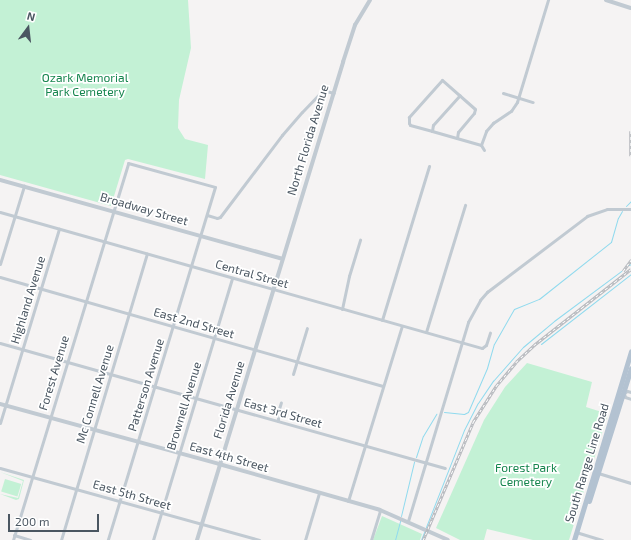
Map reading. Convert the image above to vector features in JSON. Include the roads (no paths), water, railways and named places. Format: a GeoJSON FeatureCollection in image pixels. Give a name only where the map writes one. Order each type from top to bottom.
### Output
{"type":"FeatureCollection","features":[{"type":"Feature","properties":{"kind":"main road"},"geometry":{"type":"LineString","coordinates":[[622,393],[631,351]]}},
{"type":"Feature","properties":{"kind":"main road"},"geometry":{"type":"LineString","coordinates":[[622,393],[631,368]]}},
{"type":"Feature","properties":{"kind":"main road","name":"South Range Line Road"},"geometry":{"type":"LineString","coordinates":[[577,540],[622,393]]}},
{"type":"Feature","properties":{"kind":"main road","name":"South Range Line Road"},"geometry":{"type":"LineString","coordinates":[[574,540],[622,393]]}},
{"type":"Feature","properties":{"kind":"street","name":"North Florida Avenue"},"geometry":{"type":"LineString","coordinates":[[273,290],[355,26],[370,0]]}},
{"type":"Feature","properties":{"kind":"street"},"geometry":{"type":"LineString","coordinates":[[481,144],[489,127],[511,111],[518,98],[548,0]]}},
{"type":"Feature","properties":{"kind":"street"},"geometry":{"type":"LineString","coordinates":[[606,0],[631,8]]}},
{"type":"Feature","properties":{"kind":"street"},"geometry":{"type":"LineString","coordinates":[[456,138],[458,132],[475,111],[474,108],[442,80],[409,117],[408,121],[410,125],[456,138],[481,144],[484,150]]}},
{"type":"Feature","properties":{"kind":"street"},"geometry":{"type":"LineString","coordinates":[[207,215],[220,217],[282,135],[325,87]]}},
{"type":"Feature","properties":{"kind":"street"},"geometry":{"type":"LineString","coordinates":[[320,92],[325,91],[334,93]]}},
{"type":"Feature","properties":{"kind":"street"},"geometry":{"type":"LineString","coordinates":[[503,93],[533,102]]}},
{"type":"Feature","properties":{"kind":"street"},"geometry":{"type":"LineString","coordinates":[[432,131],[433,125],[460,95]]}},
{"type":"Feature","properties":{"kind":"street","name":"Forest Avenue"},"geometry":{"type":"LineString","coordinates":[[13,540],[128,163],[215,187]]}},
{"type":"Feature","properties":{"kind":"street"},"geometry":{"type":"LineString","coordinates":[[382,320],[429,166]]}},
{"type":"Feature","properties":{"kind":"street","name":"Broadway Street"},"geometry":{"type":"LineString","coordinates":[[0,180],[282,259]]}},
{"type":"Feature","properties":{"kind":"street"},"geometry":{"type":"LineString","coordinates":[[0,264],[24,186]]}},
{"type":"Feature","properties":{"kind":"street","name":"Patterson Avenue"},"geometry":{"type":"LineString","coordinates":[[108,540],[215,187]]}},
{"type":"Feature","properties":{"kind":"street"},"geometry":{"type":"LineString","coordinates":[[426,332],[465,205]]}},
{"type":"Feature","properties":{"kind":"street"},"geometry":{"type":"LineString","coordinates":[[408,522],[469,319],[480,300],[487,292],[587,216],[607,209],[631,209]]}},
{"type":"Feature","properties":{"kind":"street","name":"Central Street"},"geometry":{"type":"LineString","coordinates":[[0,212],[273,290],[484,348],[490,333]]}},
{"type":"Feature","properties":{"kind":"street","name":"Highland Avenue"},"geometry":{"type":"LineString","coordinates":[[0,423],[59,229]]}},
{"type":"Feature","properties":{"kind":"street"},"geometry":{"type":"LineString","coordinates":[[342,309],[349,276],[360,240]]}},
{"type":"Feature","properties":{"kind":"street","name":"Mc Connell Avenue"},"geometry":{"type":"LineString","coordinates":[[60,540],[148,254]]}},
{"type":"Feature","properties":{"kind":"street","name":"East 2nd Street"},"geometry":{"type":"LineString","coordinates":[[0,277],[383,386]]}},
{"type":"Feature","properties":{"kind":"street","name":"Brownell Avenue"},"geometry":{"type":"LineString","coordinates":[[153,540],[232,278]]}},
{"type":"Feature","properties":{"kind":"street","name":"Florida Avenue"},"geometry":{"type":"LineString","coordinates":[[197,540],[273,290]]}},
{"type":"Feature","properties":{"kind":"street"},"geometry":{"type":"LineString","coordinates":[[348,501],[402,326]]}},
{"type":"Feature","properties":{"kind":"street"},"geometry":{"type":"LineString","coordinates":[[292,374],[307,328]]}},
{"type":"Feature","properties":{"kind":"street","name":"East 3rd Street"},"geometry":{"type":"LineString","coordinates":[[0,343],[445,468]]}},
{"type":"Feature","properties":{"kind":"street"},"geometry":{"type":"LineString","coordinates":[[631,392],[627,391],[622,393],[625,398],[631,399]]}},
{"type":"Feature","properties":{"kind":"street"},"geometry":{"type":"LineString","coordinates":[[278,421],[277,414],[281,402]]}},
{"type":"Feature","properties":{"kind":"street","name":"East 4th Street"},"geometry":{"type":"LineString","coordinates":[[0,404],[380,510],[448,540]]}},
{"type":"Feature","properties":{"kind":"street","name":"East 5th Street"},"geometry":{"type":"LineString","coordinates":[[0,468],[259,540]]}},
{"type":"Feature","properties":{"kind":"street"},"geometry":{"type":"LineString","coordinates":[[598,473],[631,483]]}},
{"type":"Feature","properties":{"kind":"street"},"geometry":{"type":"LineString","coordinates":[[305,540],[319,493]]}},
{"type":"Feature","properties":{"kind":"street"},"geometry":{"type":"LineString","coordinates":[[371,540],[380,510]]}},
{"type":"Feature","properties":{"kind":"street"},"geometry":{"type":"LineString","coordinates":[[579,533],[602,540]]}},
{"type":"Feature","properties":{"kind":"street"},"geometry":{"type":"LineString","coordinates":[[14,535],[30,540]]}},
{"type":"Feature","properties":{"kind":"waterway"},"geometry":{"type":"LineString","coordinates":[[626,206],[631,201]]}},
{"type":"Feature","properties":{"kind":"waterway"},"geometry":{"type":"LineString","coordinates":[[444,412],[464,414],[468,412],[487,368],[494,344],[514,309],[539,299],[611,242],[618,218],[622,211]]}},
{"type":"Feature","properties":{"kind":"waterway"},"geometry":{"type":"LineString","coordinates":[[426,527],[464,430],[478,403],[493,381],[523,347],[554,321],[621,271]]}},
{"type":"Feature","properties":{"kind":"waterway"},"geometry":{"type":"LineString","coordinates":[[541,344],[631,274]]}},
{"type":"Feature","properties":{"kind":"waterway"},"geometry":{"type":"LineString","coordinates":[[416,457],[423,436],[436,414]]}},
{"type":"Feature","properties":{"kind":"waterway"},"geometry":{"type":"LineString","coordinates":[[401,516],[414,462]]}},
{"type":"Feature","properties":{"kind":"waterway"},"geometry":{"type":"LineString","coordinates":[[395,540],[400,521]]}},
{"type":"Feature","properties":{"kind":"waterway"},"geometry":{"type":"LineString","coordinates":[[421,540],[424,532]]}},
{"type":"Feature","properties":{"kind":"railway"},"geometry":{"type":"LineString","coordinates":[[631,131],[631,156]]}},
{"type":"Feature","properties":{"kind":"railway"},"geometry":{"type":"LineString","coordinates":[[623,271],[631,260]]}},
{"type":"Feature","properties":{"kind":"railway"},"geometry":{"type":"LineString","coordinates":[[423,540],[473,422],[496,386],[516,362],[534,345],[631,269]]}},
{"type":"Feature","properties":{"kind":"park label","name":"Ozark Memorial Park Cemetery"},"geometry":{"type":"Point","coordinates":[85,85]}},
{"type":"Feature","properties":{"kind":"park label","name":"Forest Park Cemetery"},"geometry":{"type":"Point","coordinates":[526,475]}}]}
